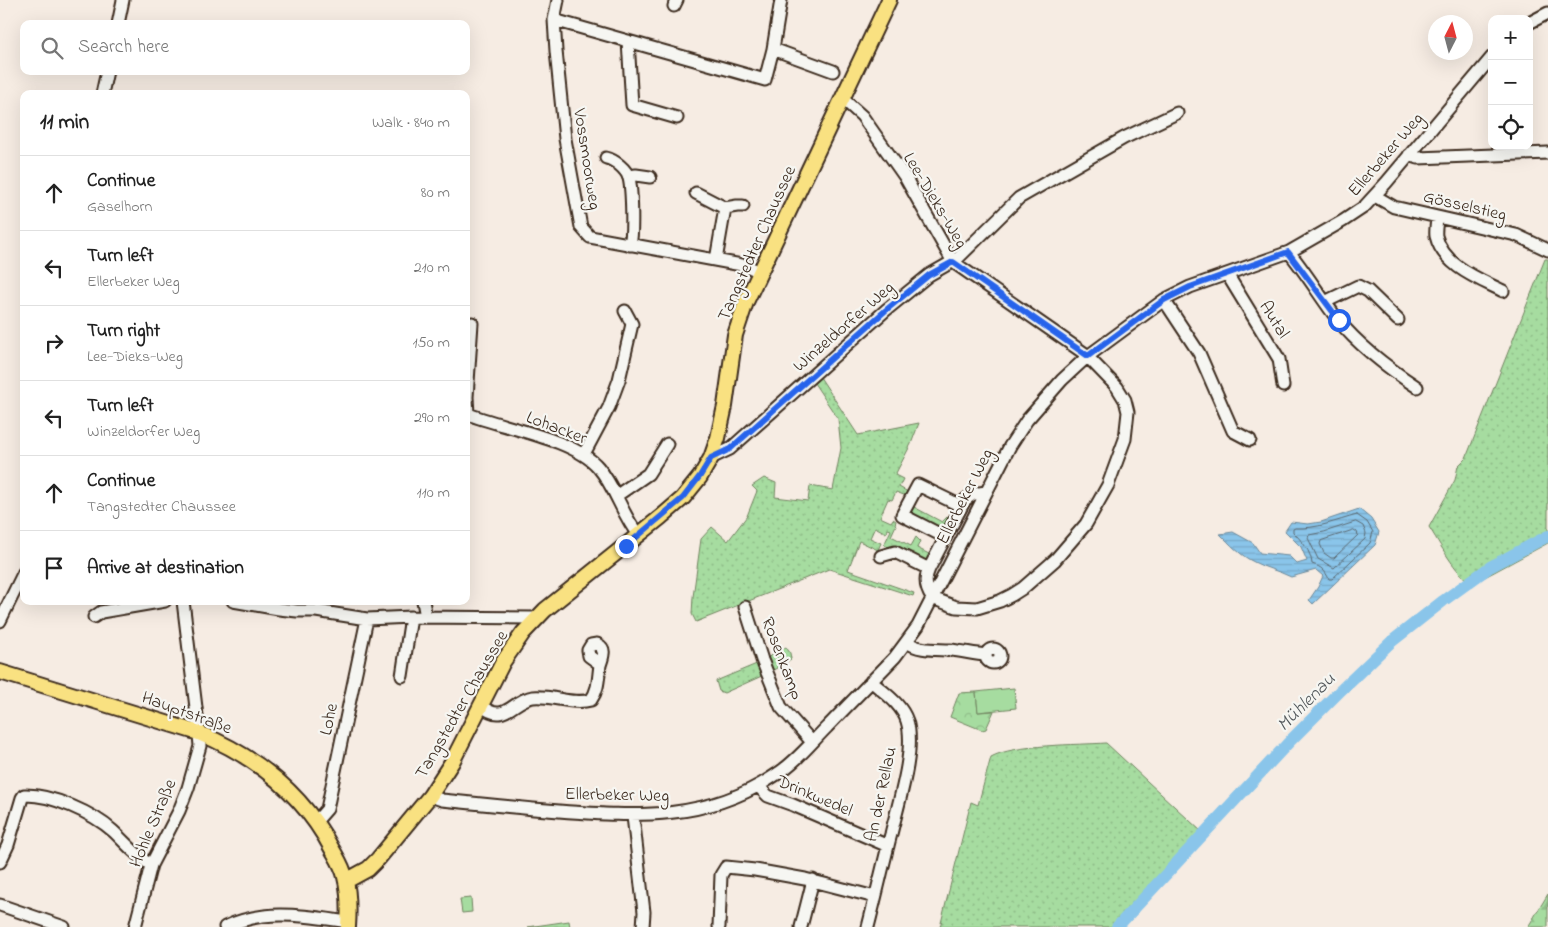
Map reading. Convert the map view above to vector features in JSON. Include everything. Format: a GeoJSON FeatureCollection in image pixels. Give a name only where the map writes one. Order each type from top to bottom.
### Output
{"type":"FeatureCollection","features":[{"type":"Feature","properties":{"kind":"main road","name":"Tangstedter Chaussee"},"geometry":{"type":"LineString","coordinates":[[346,881],[368,869],[378,859],[430,796],[452,762],[480,705],[512,648],[537,618],[683,498],[700,476],[711,458],[722,422],[735,335],[746,302],[890,0]]}},
{"type":"Feature","properties":{"kind":"main road","name":"Hauptstraße"},"geometry":{"type":"LineString","coordinates":[[0,672],[199,733],[226,744],[259,765],[287,789],[325,835],[343,869],[346,881],[348,925]]}},
{"type":"Feature","properties":{"kind":"street"},"geometry":{"type":"LineString","coordinates":[[119,20],[123,0]]}},
{"type":"Feature","properties":{"kind":"street","name":"Vossmoorweg"},"geometry":{"type":"LineString","coordinates":[[558,0],[554,20],[564,139],[581,227],[590,237],[747,266],[760,272]]}},
{"type":"Feature","properties":{"kind":"street"},"geometry":{"type":"LineString","coordinates":[[554,20],[765,80],[773,49],[781,0]]}},
{"type":"Feature","properties":{"kind":"street"},"geometry":{"type":"LineString","coordinates":[[1533,21],[1548,13]]}},
{"type":"Feature","properties":{"kind":"street"},"geometry":{"type":"LineString","coordinates":[[628,41],[632,104],[678,118]]}},
{"type":"Feature","properties":{"kind":"street"},"geometry":{"type":"LineString","coordinates":[[773,49],[833,71]]}},
{"type":"Feature","properties":{"kind":"street","name":"Ellerbeker Weg"},"geometry":{"type":"LineString","coordinates":[[430,796],[442,800],[489,805],[633,816],[678,812],[724,802],[758,786],[779,773],[812,742],[895,657],[907,642],[918,626],[1010,446],[1027,420],[1062,380],[1088,356],[1164,300],[1190,287],[1288,252],[1352,216],[1374,196],[1489,60]]}},
{"type":"Feature","properties":{"kind":"street"},"geometry":{"type":"LineString","coordinates":[[103,90],[106,75]]}},
{"type":"Feature","properties":{"kind":"street","name":"Lee-Dieks-Weg"},"geometry":{"type":"LineString","coordinates":[[843,98],[862,116],[905,177],[953,262],[1088,356],[1117,387],[1125,400],[1128,412],[1125,439],[1108,485],[1086,524],[1044,570],[1022,588],[1000,601],[977,608],[956,607],[932,598]]}},
{"type":"Feature","properties":{"kind":"street","name":"Winzeldorfer Weg"},"geometry":{"type":"LineString","coordinates":[[711,458],[730,449],[886,310],[929,275],[953,262],[1019,198],[1124,138],[1177,113]]}},
{"type":"Feature","properties":{"kind":"street"},"geometry":{"type":"LineString","coordinates":[[1409,155],[1418,158],[1548,153]]}},
{"type":"Feature","properties":{"kind":"street"},"geometry":{"type":"LineString","coordinates":[[606,158],[615,160],[628,176],[632,235],[630,245]]}},
{"type":"Feature","properties":{"kind":"street"},"geometry":{"type":"LineString","coordinates":[[628,176],[636,174],[650,177]]}},
{"type":"Feature","properties":{"kind":"street"},"geometry":{"type":"LineString","coordinates":[[696,193],[725,208],[743,206]]}},
{"type":"Feature","properties":{"kind":"street","name":"Gösselstieg"},"geometry":{"type":"LineString","coordinates":[[1374,196],[1394,207],[1516,235],[1548,250]]}},
{"type":"Feature","properties":{"kind":"street"},"geometry":{"type":"LineString","coordinates":[[716,260],[725,208]]}},
{"type":"Feature","properties":{"kind":"street"},"geometry":{"type":"LineString","coordinates":[[1437,217],[1436,236],[1442,250],[1452,263],[1503,291]]}},
{"type":"Feature","properties":{"kind":"street"},"geometry":{"type":"LineString","coordinates":[[1288,252],[1354,338],[1385,365],[1417,387]]}},
{"type":"Feature","properties":{"kind":"street","name":"Autal"},"geometry":{"type":"LineString","coordinates":[[1227,274],[1279,359],[1283,386]]}},
{"type":"Feature","properties":{"kind":"street"},"geometry":{"type":"LineString","coordinates":[[1325,302],[1358,286],[1368,292],[1398,320]]}},
{"type":"Feature","properties":{"kind":"street"},"geometry":{"type":"LineString","coordinates":[[1164,300],[1199,353],[1233,432],[1250,440]]}},
{"type":"Feature","properties":{"kind":"street"},"geometry":{"type":"LineString","coordinates":[[584,454],[609,407],[619,380],[632,324],[625,311]]}},
{"type":"Feature","properties":{"kind":"street","name":"Lohacker"},"geometry":{"type":"LineString","coordinates":[[470,353],[472,323]]}},
{"type":"Feature","properties":{"kind":"street","name":"Lohacker"},"geometry":{"type":"LineString","coordinates":[[470,417],[560,443],[584,454],[606,478],[627,520],[639,536]]}},
{"type":"Feature","properties":{"kind":"street"},"geometry":{"type":"LineString","coordinates":[[616,496],[648,474],[667,444]]}},
{"type":"Feature","properties":{"kind":"street"},"geometry":{"type":"LineString","coordinates":[[945,537],[902,515],[918,485],[961,506]]}},
{"type":"Feature","properties":{"kind":"street"},"geometry":{"type":"LineString","coordinates":[[932,598],[926,578],[945,537],[968,496],[986,492]]}},
{"type":"Feature","properties":{"kind":"street"},"geometry":{"type":"LineString","coordinates":[[881,556],[895,552],[929,569]]}},
{"type":"Feature","properties":{"kind":"street"},"geometry":{"type":"LineString","coordinates":[[0,621],[20,580]]}},
{"type":"Feature","properties":{"kind":"street"},"geometry":{"type":"LineString","coordinates":[[94,617],[101,612],[142,605]]}},
{"type":"Feature","properties":{"kind":"street","name":"Hohle Straße"},"geometry":{"type":"LineString","coordinates":[[135,927],[151,864],[188,788],[200,746],[183,605]]}},
{"type":"Feature","properties":{"kind":"street"},"geometry":{"type":"LineString","coordinates":[[256,605],[279,609],[316,611],[366,619],[411,617],[537,618]]}},
{"type":"Feature","properties":{"kind":"street"},"geometry":{"type":"LineString","coordinates":[[424,605],[426,617]]}},
{"type":"Feature","properties":{"kind":"street","name":"Rosenkamp"},"geometry":{"type":"LineString","coordinates":[[745,607],[763,665],[781,707],[812,742]]}},
{"type":"Feature","properties":{"kind":"street"},"geometry":{"type":"LineString","coordinates":[[402,676],[411,617]]}},
{"type":"Feature","properties":{"kind":"street","name":"Lohe"},"geometry":{"type":"LineString","coordinates":[[314,820],[320,817],[327,809],[366,619]]}},
{"type":"Feature","properties":{"kind":"street"},"geometry":{"type":"LineString","coordinates":[[907,642],[918,648],[986,655]]}},
{"type":"Feature","properties":{"kind":"street"},"geometry":{"type":"LineString","coordinates":[[480,705],[490,712],[499,713],[509,711],[522,701],[532,697],[583,702],[591,700],[596,693],[599,682],[600,664]]}},
{"type":"Feature","properties":{"kind":"street","name":"An der Rellau"},"geometry":{"type":"LineString","coordinates":[[868,927],[906,768],[910,737],[907,722],[897,704],[871,681]]}},
{"type":"Feature","properties":{"kind":"street","name":"Drinkwedel"},"geometry":{"type":"LineString","coordinates":[[758,786],[768,796],[888,846]]}},
{"type":"Feature","properties":{"kind":"street"},"geometry":{"type":"LineString","coordinates":[[0,862],[8,845],[22,798],[24,795],[29,794],[54,800],[92,815],[151,864]]}},
{"type":"Feature","properties":{"kind":"street"},"geometry":{"type":"LineString","coordinates":[[633,816],[644,912],[643,927]]}},
{"type":"Feature","properties":{"kind":"street"},"geometry":{"type":"LineString","coordinates":[[719,927],[722,875],[726,868],[756,870],[812,880],[875,897]]}},
{"type":"Feature","properties":{"kind":"street"},"geometry":{"type":"LineString","coordinates":[[801,927],[812,880]]}},
{"type":"Feature","properties":{"kind":"street"},"geometry":{"type":"LineString","coordinates":[[0,905],[64,927]]}},
{"type":"Feature","properties":{"kind":"street"},"geometry":{"type":"LineString","coordinates":[[225,927],[256,916],[270,915],[310,916],[348,925]]}},
{"type":"Feature","properties":{"kind":"green space"},"geometry":{"type":"Polygon","coordinates":[[[1545,259],[1548,259],[1548,543],[1472,584],[1454,566],[1429,527],[1455,480],[1458,466],[1466,458],[1545,259]]]}},
{"type":"Feature","properties":{"kind":"green space"},"geometry":{"type":"Polygon","coordinates":[[[818,374],[858,435],[919,423],[911,444],[895,475],[903,479],[899,487],[908,492],[909,497],[896,492],[892,500],[888,499],[880,517],[891,522],[893,519],[896,521],[891,536],[911,546],[916,537],[920,541],[917,548],[929,554],[933,548],[937,550],[924,565],[884,545],[891,530],[888,529],[886,533],[875,527],[870,538],[881,543],[878,550],[859,541],[848,570],[914,593],[913,596],[829,569],[696,622],[692,614],[693,597],[701,539],[712,527],[728,541],[747,516],[757,491],[752,486],[764,478],[776,483],[775,497],[808,501],[810,486],[833,490],[841,448],[838,419],[812,380],[818,374]]]}},
{"type":"Feature","properties":{"kind":"green space"},"geometry":{"type":"Polygon","coordinates":[[[916,496],[918,498],[912,506],[942,522],[955,506],[946,532],[905,513],[916,496]]]}},
{"type":"Feature","properties":{"kind":"green space"},"geometry":{"type":"Polygon","coordinates":[[[786,647],[791,659],[772,671],[767,658],[786,647]]]}},
{"type":"Feature","properties":{"kind":"green space"},"geometry":{"type":"Polygon","coordinates":[[[759,663],[764,675],[724,693],[719,691],[716,681],[759,663]]]}},
{"type":"Feature","properties":{"kind":"green space"},"geometry":{"type":"Polygon","coordinates":[[[1014,688],[1016,708],[978,712],[976,692],[1014,688]]]}},
{"type":"Feature","properties":{"kind":"green space"},"geometry":{"type":"Polygon","coordinates":[[[976,692],[978,712],[994,711],[986,729],[982,730],[950,717],[959,693],[976,692]]]}},
{"type":"Feature","properties":{"kind":"green space"},"geometry":{"type":"Polygon","coordinates":[[[1106,743],[1202,832],[1114,927],[940,927],[971,802],[978,805],[991,757],[1030,747],[1106,743]]]}},
{"type":"Feature","properties":{"kind":"green space"},"geometry":{"type":"Polygon","coordinates":[[[1548,894],[1548,927],[1528,927],[1548,894]]]}},
{"type":"Feature","properties":{"kind":"green space"},"geometry":{"type":"Polygon","coordinates":[[[471,898],[472,912],[462,913],[460,899],[471,898]]]}},
{"type":"Feature","properties":{"kind":"green space"},"geometry":{"type":"Polygon","coordinates":[[[569,921],[570,927],[528,927],[569,921]]]}},
{"type":"Feature","properties":{"kind":"water"},"geometry":{"type":"Polygon","coordinates":[[[1359,509],[1371,519],[1379,532],[1375,545],[1313,604],[1309,600],[1323,576],[1316,570],[1291,577],[1249,559],[1236,550],[1220,534],[1233,532],[1253,543],[1260,553],[1289,556],[1297,564],[1307,561],[1301,547],[1285,531],[1291,522],[1308,524],[1321,522],[1359,509]]]}},
{"type":"Feature","properties":{"kind":"waterway","name":"Mühlenau"},"geometry":{"type":"LineString","coordinates":[[1117,927],[1291,740],[1391,642],[1490,567],[1548,536]]}},
{"type":"Feature","properties":{"kind":"route"},"geometry":{"type":"LineString","coordinates":[[626,546],[683,498],[692,488],[711,458],[730,449],[886,310],[929,275],[953,262],[1088,356],[1164,300],[1190,287],[1288,252],[1339,320]]}}]}
